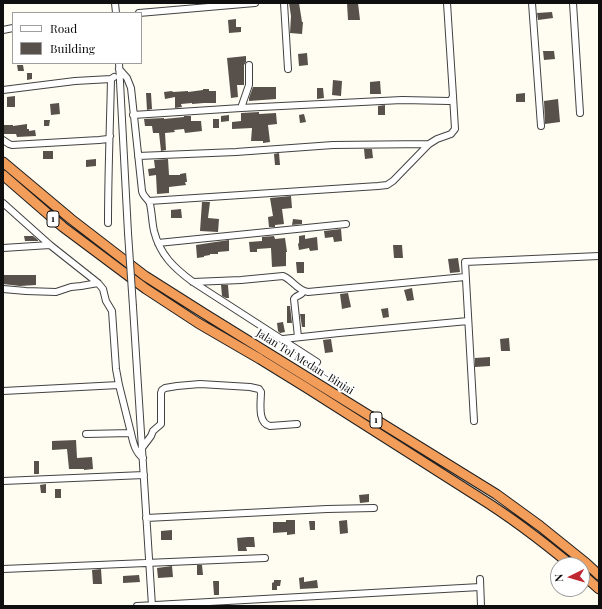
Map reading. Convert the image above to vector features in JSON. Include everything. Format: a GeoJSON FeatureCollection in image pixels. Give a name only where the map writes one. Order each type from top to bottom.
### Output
{"type":"FeatureCollection","features":[{"type":"Feature","properties":{"kind":"highway","name":"Jalan Tol Medan–Binjai"},"geometry":{"type":"LineString","coordinates":[[3,162],[70,219],[146,276],[204,314],[496,494],[540,526],[599,574]]}},
{"type":"Feature","properties":{"kind":"highway","name":"Jalan Tol Medan–Binjai"},"geometry":{"type":"LineString","coordinates":[[3,175],[63,227],[146,289],[198,323],[308,388],[499,510],[561,557]]}},
{"type":"Feature","properties":{"kind":"highway"},"geometry":{"type":"LineString","coordinates":[[590,581],[599,589]]}},
{"type":"Feature","properties":{"kind":"street"},"geometry":{"type":"LineString","coordinates":[[115,3],[115,12]]}},
{"type":"Feature","properties":{"kind":"street"},"geometry":{"type":"LineString","coordinates":[[142,13],[255,3]]}},
{"type":"Feature","properties":{"kind":"street"},"geometry":{"type":"LineString","coordinates":[[284,3],[288,69]]}},
{"type":"Feature","properties":{"kind":"street"},"geometry":{"type":"LineString","coordinates":[[149,201],[387,185],[393,181],[429,144],[437,139],[451,134],[454,129],[447,3]]}},
{"type":"Feature","properties":{"kind":"street"},"geometry":{"type":"LineString","coordinates":[[532,3],[541,126]]}},
{"type":"Feature","properties":{"kind":"street"},"geometry":{"type":"LineString","coordinates":[[573,3],[580,113]]}},
{"type":"Feature","properties":{"kind":"street"},"geometry":{"type":"LineString","coordinates":[[242,108],[249,85],[249,65]]}},
{"type":"Feature","properties":{"kind":"street"},"geometry":{"type":"LineString","coordinates":[[108,223],[111,79],[119,69]]}},
{"type":"Feature","properties":{"kind":"street"},"geometry":{"type":"LineString","coordinates":[[119,69],[127,78],[131,88],[142,193],[149,201],[154,231],[161,250],[176,270],[192,282],[317,362]]}},
{"type":"Feature","properties":{"kind":"street"},"geometry":{"type":"LineString","coordinates":[[119,69],[152,606]]}},
{"type":"Feature","properties":{"kind":"street"},"geometry":{"type":"LineString","coordinates":[[3,90],[75,81],[111,79]]}},
{"type":"Feature","properties":{"kind":"street"},"geometry":{"type":"LineString","coordinates":[[134,115],[402,100],[449,101],[453,96]]}},
{"type":"Feature","properties":{"kind":"street"},"geometry":{"type":"LineString","coordinates":[[3,140],[12,145],[99,140],[108,139],[110,136]]}},
{"type":"Feature","properties":{"kind":"street"},"geometry":{"type":"LineString","coordinates":[[138,156],[236,152],[333,145],[429,144]]}},
{"type":"Feature","properties":{"kind":"street"},"geometry":{"type":"LineString","coordinates":[[4,206],[98,283],[103,289],[106,301],[112,311],[115,358],[119,385],[131,433],[137,451],[143,458]]}},
{"type":"Feature","properties":{"kind":"street"},"geometry":{"type":"LineString","coordinates":[[158,243],[346,224]]}},
{"type":"Feature","properties":{"kind":"street"},"geometry":{"type":"LineString","coordinates":[[3,248],[50,245]]}},
{"type":"Feature","properties":{"kind":"street"},"geometry":{"type":"LineString","coordinates":[[474,421],[465,262],[599,256]]}},
{"type":"Feature","properties":{"kind":"street"},"geometry":{"type":"LineString","coordinates":[[192,282],[285,276],[299,290],[303,292],[316,292],[465,277]]}},
{"type":"Feature","properties":{"kind":"street"},"geometry":{"type":"LineString","coordinates":[[3,289],[56,292],[71,287],[98,283]]}},
{"type":"Feature","properties":{"kind":"street"},"geometry":{"type":"LineString","coordinates":[[298,338],[294,299],[303,292]]}},
{"type":"Feature","properties":{"kind":"street"},"geometry":{"type":"LineString","coordinates":[[282,339],[468,321]]}},
{"type":"Feature","properties":{"kind":"street"},"geometry":{"type":"LineString","coordinates":[[142,448],[153,431],[161,424],[162,390],[177,386],[200,384],[260,389],[262,418],[265,424],[270,426],[297,424]]}},
{"type":"Feature","properties":{"kind":"street"},"geometry":{"type":"LineString","coordinates":[[3,391],[119,385]]}},
{"type":"Feature","properties":{"kind":"street"},"geometry":{"type":"LineString","coordinates":[[86,434],[131,433]]}},
{"type":"Feature","properties":{"kind":"street"},"geometry":{"type":"LineString","coordinates":[[3,481],[144,475]]}},
{"type":"Feature","properties":{"kind":"street"},"geometry":{"type":"LineString","coordinates":[[146,518],[374,508]]}},
{"type":"Feature","properties":{"kind":"street"},"geometry":{"type":"LineString","coordinates":[[3,569],[265,558]]}},
{"type":"Feature","properties":{"kind":"street"},"geometry":{"type":"LineString","coordinates":[[480,579],[481,606]]}},
{"type":"Feature","properties":{"kind":"street"},"geometry":{"type":"LineString","coordinates":[[137,606],[480,587]]}},
{"type":"Feature","properties":{"kind":"building"},"geometry":{"type":"Polygon","coordinates":[[[289,3],[299,3],[303,22],[302,34],[290,33],[291,16],[289,3]]]}},
{"type":"Feature","properties":{"kind":"building"},"geometry":{"type":"Polygon","coordinates":[[[347,3],[358,3],[360,20],[348,20],[347,3]]]}},
{"type":"Feature","properties":{"kind":"building"},"geometry":{"type":"Polygon","coordinates":[[[552,12],[553,18],[538,20],[537,13],[552,12]]]}},
{"type":"Feature","properties":{"kind":"building"},"geometry":{"type":"Polygon","coordinates":[[[236,19],[236,27],[241,27],[241,32],[229,33],[228,20],[236,19]]]}},
{"type":"Feature","properties":{"kind":"building"},"geometry":{"type":"Polygon","coordinates":[[[543,51],[554,51],[555,59],[544,60],[543,51]]]}},
{"type":"Feature","properties":{"kind":"building"},"geometry":{"type":"Polygon","coordinates":[[[307,53],[308,65],[299,66],[298,54],[307,53]]]}},
{"type":"Feature","properties":{"kind":"building"},"geometry":{"type":"Polygon","coordinates":[[[246,56],[246,62],[244,65],[244,85],[237,85],[238,97],[231,98],[227,58],[246,56]]]}},
{"type":"Feature","properties":{"kind":"building"},"geometry":{"type":"Polygon","coordinates":[[[17,65],[23,65],[24,71],[18,71],[17,65]]]}},
{"type":"Feature","properties":{"kind":"building"},"geometry":{"type":"Polygon","coordinates":[[[27,73],[32,73],[32,79],[27,80],[27,73]]]}},
{"type":"Feature","properties":{"kind":"building"},"geometry":{"type":"Polygon","coordinates":[[[333,80],[342,81],[341,96],[332,95],[333,80]]]}},
{"type":"Feature","properties":{"kind":"building"},"geometry":{"type":"Polygon","coordinates":[[[380,81],[381,94],[370,94],[370,82],[380,81]]]}},
{"type":"Feature","properties":{"kind":"building"},"geometry":{"type":"Polygon","coordinates":[[[253,87],[276,87],[276,99],[249,101],[253,87]]]}},
{"type":"Feature","properties":{"kind":"building"},"geometry":{"type":"Polygon","coordinates":[[[317,88],[323,88],[324,98],[317,99],[317,88]]]}},
{"type":"Feature","properties":{"kind":"building"},"geometry":{"type":"Polygon","coordinates":[[[203,89],[216,91],[216,103],[181,104],[182,107],[175,108],[175,97],[165,99],[164,92],[188,92],[203,89]]]}},
{"type":"Feature","properties":{"kind":"building"},"geometry":{"type":"Polygon","coordinates":[[[146,93],[151,93],[152,109],[147,110],[146,93]]]}},
{"type":"Feature","properties":{"kind":"building"},"geometry":{"type":"Polygon","coordinates":[[[525,93],[525,102],[516,102],[516,94],[525,93]]]}},
{"type":"Feature","properties":{"kind":"building"},"geometry":{"type":"Polygon","coordinates":[[[15,96],[15,107],[7,107],[7,97],[15,96]]]}},
{"type":"Feature","properties":{"kind":"building"},"geometry":{"type":"Polygon","coordinates":[[[558,99],[560,122],[545,124],[544,101],[558,99]]]}},
{"type":"Feature","properties":{"kind":"building"},"geometry":{"type":"Polygon","coordinates":[[[59,103],[60,114],[51,115],[50,104],[59,103]]]}},
{"type":"Feature","properties":{"kind":"building"},"geometry":{"type":"Polygon","coordinates":[[[385,105],[385,115],[378,115],[378,106],[385,105]]]}},
{"type":"Feature","properties":{"kind":"building"},"geometry":{"type":"Polygon","coordinates":[[[259,112],[259,114],[276,113],[277,124],[268,125],[270,142],[263,143],[263,141],[251,141],[252,128],[232,129],[232,122],[241,121],[241,113],[259,112]]]}},
{"type":"Feature","properties":{"kind":"building"},"geometry":{"type":"Polygon","coordinates":[[[304,114],[306,122],[300,123],[299,115],[304,114]]]}},
{"type":"Feature","properties":{"kind":"building"},"geometry":{"type":"Polygon","coordinates":[[[229,115],[229,121],[221,122],[221,116],[229,115]]]}},
{"type":"Feature","properties":{"kind":"building"},"geometry":{"type":"Polygon","coordinates":[[[191,116],[191,121],[201,121],[202,131],[185,133],[184,129],[165,133],[166,150],[161,151],[159,133],[153,133],[152,126],[145,126],[144,119],[164,119],[191,116]]]}},
{"type":"Feature","properties":{"kind":"building"},"geometry":{"type":"Polygon","coordinates":[[[213,119],[219,119],[219,128],[213,128],[213,119]]]}},
{"type":"Feature","properties":{"kind":"building"},"geometry":{"type":"Polygon","coordinates":[[[44,120],[50,120],[49,126],[44,126],[44,120]]]}},
{"type":"Feature","properties":{"kind":"building"},"geometry":{"type":"Polygon","coordinates":[[[27,124],[27,129],[29,129],[29,131],[35,130],[36,136],[17,137],[16,134],[3,134],[3,125],[13,126],[27,124]]]}},
{"type":"Feature","properties":{"kind":"building"},"geometry":{"type":"Polygon","coordinates":[[[364,149],[372,149],[373,158],[365,159],[364,149]]]}},
{"type":"Feature","properties":{"kind":"building"},"geometry":{"type":"Polygon","coordinates":[[[43,151],[53,151],[53,159],[43,159],[43,151]]]}},
{"type":"Feature","properties":{"kind":"building"},"geometry":{"type":"Polygon","coordinates":[[[279,153],[280,165],[275,165],[274,154],[279,153]]]}},
{"type":"Feature","properties":{"kind":"building"},"geometry":{"type":"Polygon","coordinates":[[[96,159],[96,166],[86,167],[86,160],[96,159]]]}},
{"type":"Feature","properties":{"kind":"building"},"geometry":{"type":"Polygon","coordinates":[[[168,159],[169,175],[180,175],[186,173],[187,182],[185,182],[186,185],[169,187],[169,193],[157,194],[156,175],[149,176],[148,169],[155,168],[154,160],[168,159]]]}},
{"type":"Feature","properties":{"kind":"building"},"geometry":{"type":"Polygon","coordinates":[[[291,196],[292,208],[282,209],[284,224],[269,227],[268,217],[273,216],[270,198],[291,196]]]}},
{"type":"Feature","properties":{"kind":"building"},"geometry":{"type":"Polygon","coordinates":[[[202,202],[210,202],[208,218],[219,219],[218,232],[200,231],[202,202]]]}},
{"type":"Feature","properties":{"kind":"building"},"geometry":{"type":"Polygon","coordinates":[[[181,209],[182,218],[171,218],[171,210],[181,209]]]}},
{"type":"Feature","properties":{"kind":"building"},"geometry":{"type":"Polygon","coordinates":[[[293,219],[302,220],[302,224],[292,225],[293,219]]]}},
{"type":"Feature","properties":{"kind":"building"},"geometry":{"type":"Polygon","coordinates":[[[341,229],[342,241],[334,242],[333,237],[325,238],[324,231],[341,229]]]}},
{"type":"Feature","properties":{"kind":"building"},"geometry":{"type":"Polygon","coordinates":[[[305,235],[305,239],[317,237],[318,250],[310,251],[309,248],[299,250],[299,236],[305,235]]]}},
{"type":"Feature","properties":{"kind":"building"},"geometry":{"type":"Polygon","coordinates":[[[24,236],[33,236],[38,241],[25,241],[24,236]]]}},
{"type":"Feature","properties":{"kind":"building"},"geometry":{"type":"Polygon","coordinates":[[[274,236],[275,239],[285,238],[287,252],[286,266],[272,267],[271,248],[257,249],[257,252],[250,252],[249,242],[262,241],[262,237],[274,236]]]}},
{"type":"Feature","properties":{"kind":"building"},"geometry":{"type":"Polygon","coordinates":[[[229,240],[229,251],[218,252],[218,254],[210,254],[197,258],[196,245],[229,240]]]}},
{"type":"Feature","properties":{"kind":"building"},"geometry":{"type":"Polygon","coordinates":[[[393,245],[402,245],[403,258],[394,258],[393,245]]]}},
{"type":"Feature","properties":{"kind":"building"},"geometry":{"type":"Polygon","coordinates":[[[458,258],[460,272],[450,273],[448,259],[458,258]]]}},
{"type":"Feature","properties":{"kind":"building"},"geometry":{"type":"Polygon","coordinates":[[[296,262],[304,262],[304,273],[297,273],[296,262]]]}},
{"type":"Feature","properties":{"kind":"building"},"geometry":{"type":"Polygon","coordinates":[[[3,275],[36,275],[36,285],[20,286],[3,284],[3,275]]]}},
{"type":"Feature","properties":{"kind":"building"},"geometry":{"type":"Polygon","coordinates":[[[221,285],[228,285],[229,298],[222,296],[221,285]]]}},
{"type":"Feature","properties":{"kind":"building"},"geometry":{"type":"Polygon","coordinates":[[[412,288],[414,300],[407,301],[404,290],[412,288]]]}},
{"type":"Feature","properties":{"kind":"building"},"geometry":{"type":"Polygon","coordinates":[[[348,293],[351,307],[342,309],[340,294],[348,293]]]}},
{"type":"Feature","properties":{"kind":"building"},"geometry":{"type":"Polygon","coordinates":[[[287,306],[290,306],[292,323],[287,323],[287,306]]]}},
{"type":"Feature","properties":{"kind":"building"},"geometry":{"type":"Polygon","coordinates":[[[388,308],[389,317],[383,318],[381,309],[388,308]]]}},
{"type":"Feature","properties":{"kind":"building"},"geometry":{"type":"Polygon","coordinates":[[[300,314],[305,314],[305,327],[302,327],[300,314]]]}},
{"type":"Feature","properties":{"kind":"building"},"geometry":{"type":"Polygon","coordinates":[[[283,322],[285,332],[280,333],[278,331],[277,323],[283,322]]]}},
{"type":"Feature","properties":{"kind":"building"},"geometry":{"type":"Polygon","coordinates":[[[509,338],[510,351],[501,351],[500,339],[509,338]]]}},
{"type":"Feature","properties":{"kind":"building"},"geometry":{"type":"Polygon","coordinates":[[[331,339],[333,352],[325,353],[323,340],[331,339]]]}},
{"type":"Feature","properties":{"kind":"building"},"geometry":{"type":"Polygon","coordinates":[[[490,357],[490,366],[475,367],[475,358],[490,357]]]}},
{"type":"Feature","properties":{"kind":"building"},"geometry":{"type":"Polygon","coordinates":[[[76,440],[77,458],[92,457],[93,469],[69,469],[67,449],[52,450],[52,441],[76,440]]]}},
{"type":"Feature","properties":{"kind":"building"},"geometry":{"type":"Polygon","coordinates":[[[34,461],[39,461],[39,474],[34,474],[34,461]]]}},
{"type":"Feature","properties":{"kind":"building"},"geometry":{"type":"Polygon","coordinates":[[[46,484],[46,493],[41,493],[40,485],[46,484]]]}},
{"type":"Feature","properties":{"kind":"building"},"geometry":{"type":"Polygon","coordinates":[[[55,489],[61,489],[61,498],[55,498],[55,489]]]}},
{"type":"Feature","properties":{"kind":"building"},"geometry":{"type":"Polygon","coordinates":[[[369,494],[369,502],[360,503],[359,495],[369,494]]]}},
{"type":"Feature","properties":{"kind":"building"},"geometry":{"type":"Polygon","coordinates":[[[286,520],[295,520],[295,534],[287,535],[287,532],[273,533],[273,522],[286,522],[286,520]]]}},
{"type":"Feature","properties":{"kind":"building"},"geometry":{"type":"Polygon","coordinates":[[[347,520],[348,533],[340,534],[339,521],[347,520]]]}},
{"type":"Feature","properties":{"kind":"building"},"geometry":{"type":"Polygon","coordinates":[[[309,521],[315,521],[315,530],[310,530],[309,521]]]}},
{"type":"Feature","properties":{"kind":"building"},"geometry":{"type":"Polygon","coordinates":[[[172,530],[172,540],[161,540],[161,531],[172,530]]]}},
{"type":"Feature","properties":{"kind":"building"},"geometry":{"type":"Polygon","coordinates":[[[254,537],[255,547],[246,547],[247,551],[238,551],[237,538],[254,537]]]}},
{"type":"Feature","properties":{"kind":"building"},"geometry":{"type":"Polygon","coordinates":[[[197,565],[202,565],[203,575],[197,575],[197,565]]]}},
{"type":"Feature","properties":{"kind":"building"},"geometry":{"type":"Polygon","coordinates":[[[172,566],[173,577],[158,578],[157,568],[172,566]]]}},
{"type":"Feature","properties":{"kind":"building"},"geometry":{"type":"Polygon","coordinates":[[[101,569],[102,584],[93,584],[92,570],[101,569]]]}},
{"type":"Feature","properties":{"kind":"building"},"geometry":{"type":"Polygon","coordinates":[[[139,575],[140,582],[123,583],[123,576],[139,575]]]}},
{"type":"Feature","properties":{"kind":"building"},"geometry":{"type":"Polygon","coordinates":[[[304,577],[304,582],[317,580],[318,588],[300,589],[299,578],[304,577]]]}},
{"type":"Feature","properties":{"kind":"building"},"geometry":{"type":"Polygon","coordinates":[[[274,580],[281,580],[280,586],[277,586],[277,590],[272,590],[272,583],[274,580]]]}},
{"type":"Feature","properties":{"kind":"building"},"geometry":{"type":"Polygon","coordinates":[[[213,581],[219,581],[219,595],[214,595],[213,581]]]}}]}
